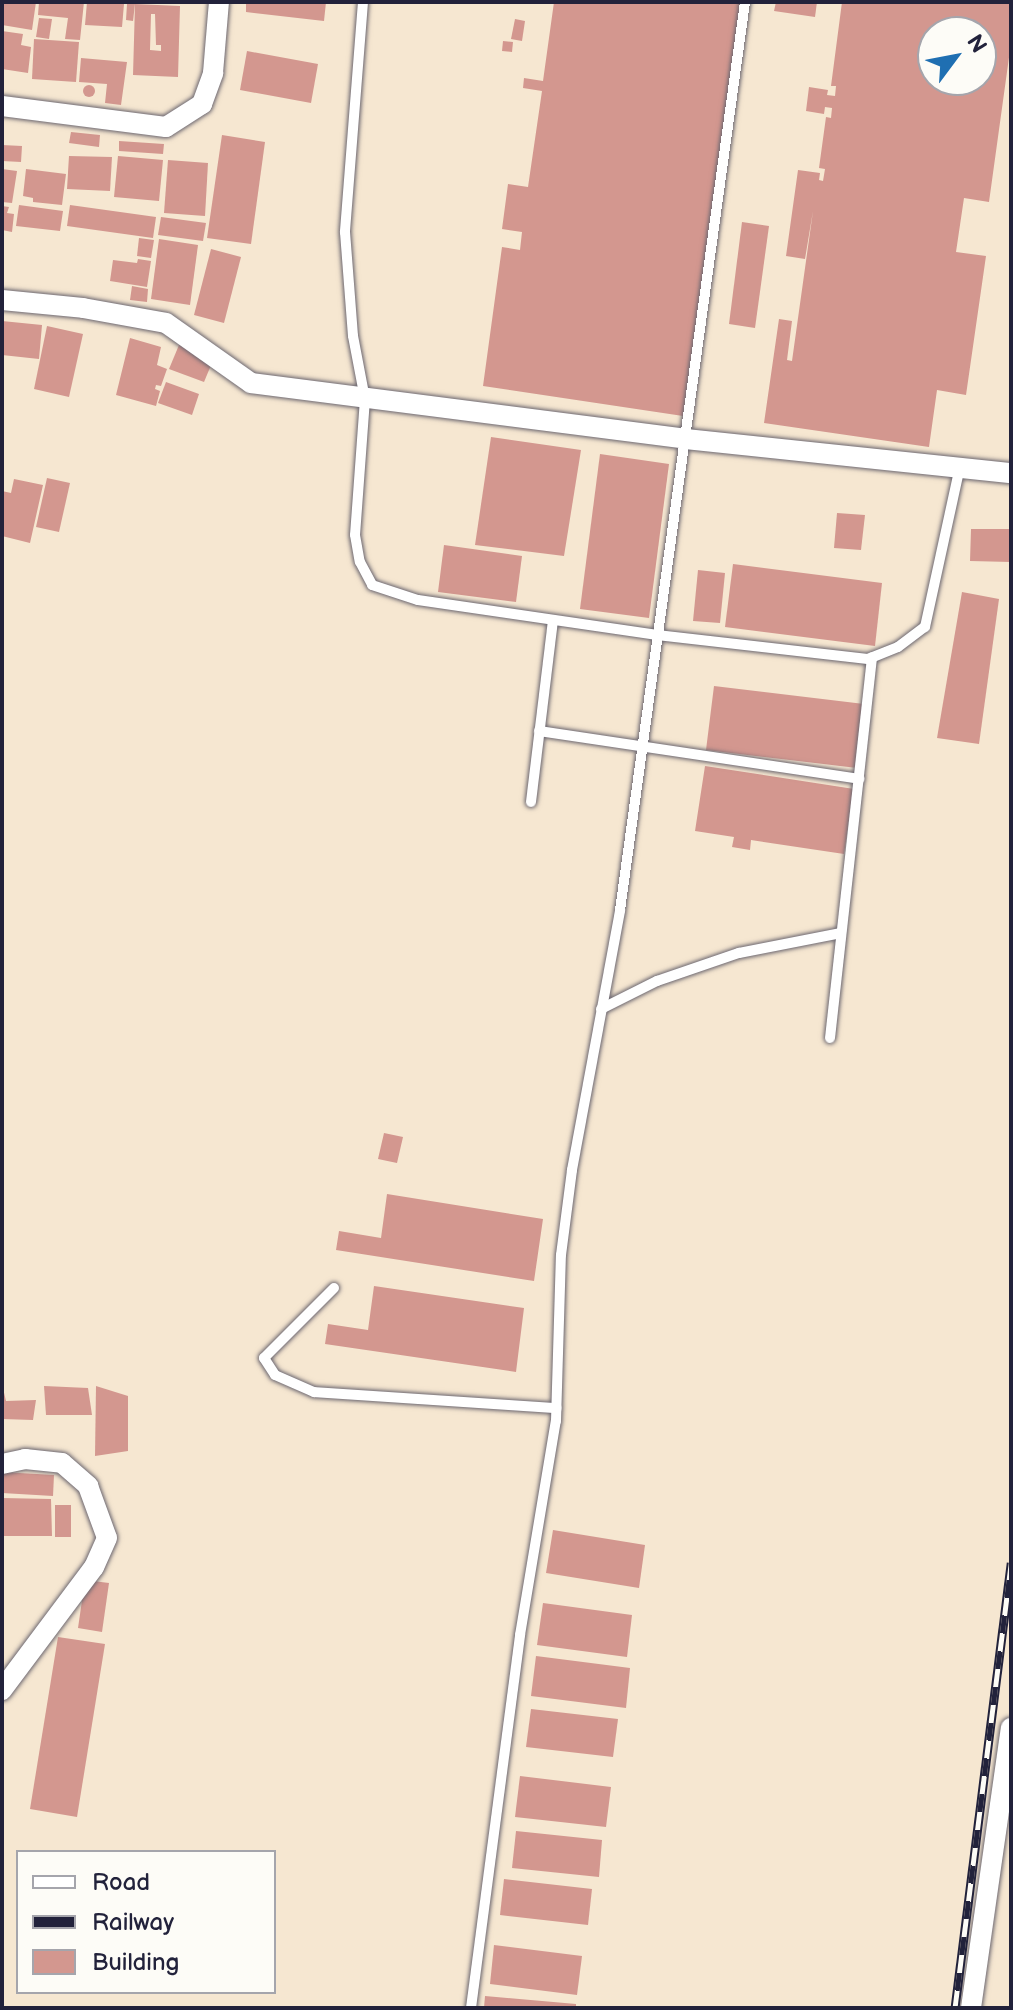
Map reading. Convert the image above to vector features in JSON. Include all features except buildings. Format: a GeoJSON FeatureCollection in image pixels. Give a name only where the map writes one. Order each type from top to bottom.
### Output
{"type":"FeatureCollection","features":[{"type":"Feature","properties":{"kind":"street"},"geometry":{"type":"LineString","coordinates":[[2,106],[166,127],[202,104],[213,73],[219,2]]}},
{"type":"Feature","properties":{"kind":"street"},"geometry":{"type":"LineString","coordinates":[[2,300],[83,308],[166,323],[251,383],[686,439],[1011,473]]}},
{"type":"Feature","properties":{"kind":"street"},"geometry":{"type":"LineString","coordinates":[[2,1464],[25,1459],[62,1463],[88,1486],[107,1538],[94,1567],[2,1690]]}},
{"type":"Feature","properties":{"kind":"street"},"geometry":{"type":"LineString","coordinates":[[971,2008],[1011,1728]]}},
{"type":"Feature","properties":{"kind":"lane"},"geometry":{"type":"LineString","coordinates":[[363,2],[345,232],[353,336],[365,399],[355,535],[360,562],[372,585],[418,600],[657,635],[872,657],[898,647],[925,627],[960,466]]}},
{"type":"Feature","properties":{"kind":"lane"},"geometry":{"type":"LineString","coordinates":[[471,2008],[520,1635],[556,1408],[561,1255],[590,1057],[620,910],[745,2]]}},
{"type":"Feature","properties":{"kind":"lane"},"geometry":{"type":"LineString","coordinates":[[531,802],[553,620]]}},
{"type":"Feature","properties":{"kind":"lane"},"geometry":{"type":"LineString","coordinates":[[830,1038],[872,657]]}},
{"type":"Feature","properties":{"kind":"lane"},"geometry":{"type":"LineString","coordinates":[[539,731],[859,779]]}},
{"type":"Feature","properties":{"kind":"lane"},"geometry":{"type":"LineString","coordinates":[[601,1009],[657,981],[739,953],[841,933]]}},
{"type":"Feature","properties":{"kind":"lane"},"geometry":{"type":"LineString","coordinates":[[334,1288],[264,1358],[275,1375],[314,1392],[556,1408]]}},
{"type":"Feature","properties":{"kind":"railway"},"geometry":{"type":"LineString","coordinates":[[955,2008],[1011,1563]]}}]}
